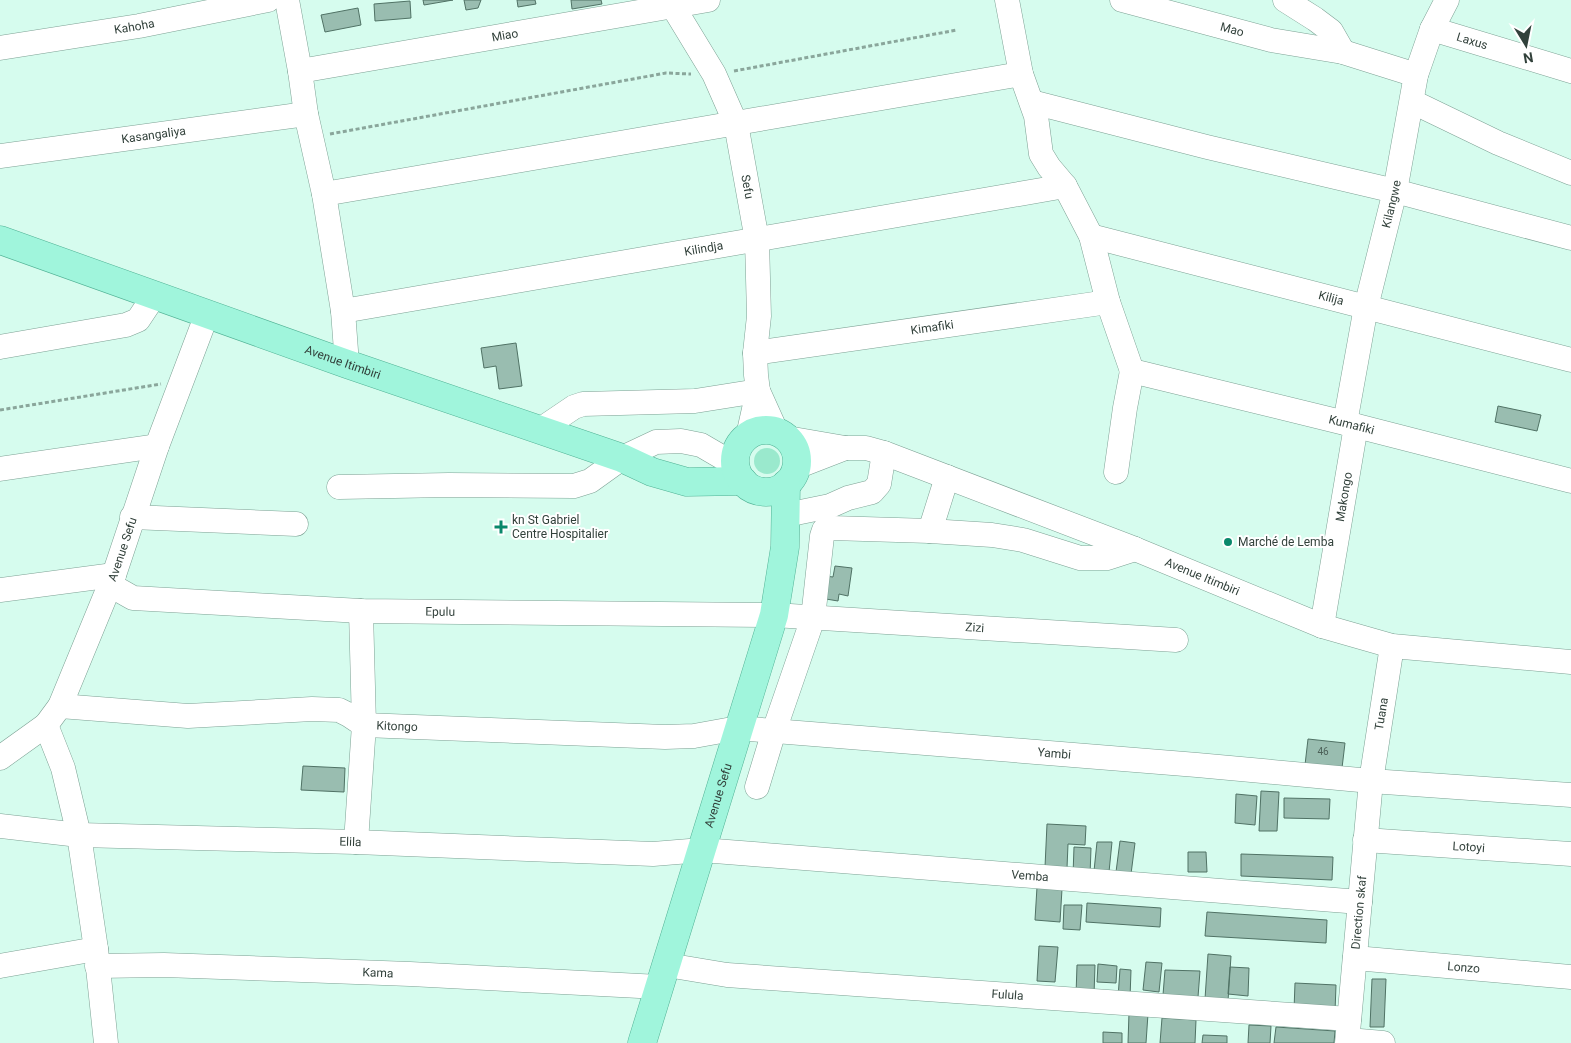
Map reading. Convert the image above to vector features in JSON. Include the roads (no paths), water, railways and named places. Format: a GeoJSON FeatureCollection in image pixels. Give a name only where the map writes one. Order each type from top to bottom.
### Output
{"type":"FeatureCollection","features":[{"type":"Feature","properties":{"kind":"main road","name":"Avenue Itimbiri"},"geometry":{"type":"LineString","coordinates":[[0,240],[347,364],[622,458],[652,472],[686,482],[748,484]]}},
{"type":"Feature","properties":{"kind":"main road"},"geometry":{"type":"LineString","coordinates":[[686,482],[737,449],[759,431],[782,435],[796,454],[791,475],[775,490],[769,491],[748,484]]}},
{"type":"Feature","properties":{"kind":"main road"},"geometry":{"type":"LineString","coordinates":[[737,449],[736,468],[748,484],[785,547]]}},
{"type":"Feature","properties":{"kind":"main road","name":"Avenue Sefu"},"geometry":{"type":"LineString","coordinates":[[642,1043],[774,615],[785,547],[786,515],[791,475]]}},
{"type":"Feature","properties":{"kind":"street","name":"Kahoha"},"geometry":{"type":"LineString","coordinates":[[0,48],[139,26],[268,0]]}},
{"type":"Feature","properties":{"kind":"street"},"geometry":{"type":"LineString","coordinates":[[287,0],[306,114],[324,194],[342,311],[347,364]]}},
{"type":"Feature","properties":{"kind":"street","name":"Miao"},"geometry":{"type":"LineString","coordinates":[[300,71],[671,3],[708,0]]}},
{"type":"Feature","properties":{"kind":"street"},"geometry":{"type":"LineString","coordinates":[[1007,0],[1021,74],[1036,116],[1041,154],[1065,186],[1091,236],[1108,302],[1132,371],[1116,472]]}},
{"type":"Feature","properties":{"kind":"street","name":"Mao"},"geometry":{"type":"LineString","coordinates":[[1122,0],[1271,40],[1343,52],[1416,75]]}},
{"type":"Feature","properties":{"kind":"street"},"geometry":{"type":"LineString","coordinates":[[1285,0],[1331,31],[1343,52]]}},
{"type":"Feature","properties":{"kind":"street","name":"Kilangwe"},"geometry":{"type":"LineString","coordinates":[[1351,425],[1366,307],[1395,191],[1413,102],[1416,75],[1432,29],[1447,0]]}},
{"type":"Feature","properties":{"kind":"street","name":"Sefu"},"geometry":{"type":"LineString","coordinates":[[671,3],[714,74],[736,124],[757,240],[760,316],[755,353],[758,391]]}},
{"type":"Feature","properties":{"kind":"street","name":"Laxus"},"geometry":{"type":"LineString","coordinates":[[1432,29],[1571,71]]}},
{"type":"Feature","properties":{"kind":"street"},"geometry":{"type":"LineString","coordinates":[[324,194],[1021,74]]}},
{"type":"Feature","properties":{"kind":"street"},"geometry":{"type":"LineString","coordinates":[[1032,102],[1207,147],[1395,191],[1571,238]]}},
{"type":"Feature","properties":{"kind":"street"},"geometry":{"type":"LineString","coordinates":[[1413,102],[1498,143],[1571,173]]}},
{"type":"Feature","properties":{"kind":"street","name":"Kasangaliya"},"geometry":{"type":"LineString","coordinates":[[0,156],[306,114]]}},
{"type":"Feature","properties":{"kind":"street","name":"Kilindja"},"geometry":{"type":"LineString","coordinates":[[342,311],[1065,186]]}},
{"type":"Feature","properties":{"kind":"street","name":"Kilija"},"geometry":{"type":"LineString","coordinates":[[1091,236],[1571,360]]}},
{"type":"Feature","properties":{"kind":"street"},"geometry":{"type":"LineString","coordinates":[[0,347],[126,325],[138,320],[154,296]]}},
{"type":"Feature","properties":{"kind":"street","name":"Kimafiki"},"geometry":{"type":"LineString","coordinates":[[755,353],[1108,302]]}},
{"type":"Feature","properties":{"kind":"street","name":"Avenue Sefu"},"geometry":{"type":"LineString","coordinates":[[0,758],[46,725],[60,706],[112,580],[157,446],[207,314]]}},
{"type":"Feature","properties":{"kind":"street","name":"Kumafiki"},"geometry":{"type":"LineString","coordinates":[[1132,371],[1571,481]]}},
{"type":"Feature","properties":{"kind":"street"},"geometry":{"type":"LineString","coordinates":[[540,430],[574,407],[583,404],[695,401],[758,391]]}},
{"type":"Feature","properties":{"kind":"street"},"geometry":{"type":"LineString","coordinates":[[758,391],[782,435]]}},
{"type":"Feature","properties":{"kind":"street"},"geometry":{"type":"LineString","coordinates":[[339,488],[449,485],[574,486],[590,480],[622,458],[656,442],[681,442],[737,449],[758,391]]}},
{"type":"Feature","properties":{"kind":"street","name":"Makongo"},"geometry":{"type":"LineString","coordinates":[[1322,626],[1351,425]]}},
{"type":"Feature","properties":{"kind":"street","name":"Avenue Itimbiri"},"geometry":{"type":"LineString","coordinates":[[782,435],[845,448],[866,448],[884,453],[1135,549],[1322,626],[1392,646],[1571,662]]}},
{"type":"Feature","properties":{"kind":"street"},"geometry":{"type":"LineString","coordinates":[[0,469],[157,446]]}},
{"type":"Feature","properties":{"kind":"street"},"geometry":{"type":"LineString","coordinates":[[791,475],[845,448]]}},
{"type":"Feature","properties":{"kind":"street"},"geometry":{"type":"LineString","coordinates":[[786,515],[830,506],[848,498],[872,492],[879,484],[884,453]]}},
{"type":"Feature","properties":{"kind":"street"},"geometry":{"type":"LineString","coordinates":[[930,531],[947,477]]}},
{"type":"Feature","properties":{"kind":"street"},"geometry":{"type":"LineString","coordinates":[[132,518],[296,524]]}},
{"type":"Feature","properties":{"kind":"street"},"geometry":{"type":"LineString","coordinates":[[757,787],[774,731],[814,618],[824,530],[831,528],[992,535],[1023,540],[1080,558],[1107,558],[1135,549]]}},
{"type":"Feature","properties":{"kind":"street"},"geometry":{"type":"LineString","coordinates":[[0,590],[112,580]]}},
{"type":"Feature","properties":{"kind":"street","name":"Epulu"},"geometry":{"type":"LineString","coordinates":[[112,580],[133,598],[361,611],[774,615]]}},
{"type":"Feature","properties":{"kind":"street"},"geometry":{"type":"LineString","coordinates":[[356,842],[364,725],[361,611]]}},
{"type":"Feature","properties":{"kind":"street","name":"Zizi"},"geometry":{"type":"LineString","coordinates":[[774,615],[1176,640]]}},
{"type":"Feature","properties":{"kind":"street","name":"Tuana"},"geometry":{"type":"LineString","coordinates":[[1371,781],[1392,646]]}},
{"type":"Feature","properties":{"kind":"street","name":"Kitongo"},"geometry":{"type":"LineString","coordinates":[[60,706],[188,716],[312,709],[339,710],[364,725],[665,737],[694,736],[738,728]]}},
{"type":"Feature","properties":{"kind":"street"},"geometry":{"type":"LineString","coordinates":[[46,725],[63,768],[79,835],[106,1043]]}},
{"type":"Feature","properties":{"kind":"street","name":"Yambi"},"geometry":{"type":"LineString","coordinates":[[738,728],[1187,764],[1371,781],[1571,795]]}},
{"type":"Feature","properties":{"kind":"street","name":"Direction skaf"},"geometry":{"type":"LineString","coordinates":[[1348,1034],[1371,781]]}},
{"type":"Feature","properties":{"kind":"street","name":"Elila"},"geometry":{"type":"LineString","coordinates":[[0,826],[79,835],[356,842],[654,854],[702,850]]}},
{"type":"Feature","properties":{"kind":"street","name":"Lotoyi"},"geometry":{"type":"LineString","coordinates":[[1365,840],[1571,854]]}},
{"type":"Feature","properties":{"kind":"street","name":"Vemba"},"geometry":{"type":"LineString","coordinates":[[702,850],[1360,902]]}},
{"type":"Feature","properties":{"kind":"street","name":"Kama"},"geometry":{"type":"LineString","coordinates":[[0,966],[96,958],[164,965],[410,974],[663,976]]}},
{"type":"Feature","properties":{"kind":"street","name":"Lonzo"},"geometry":{"type":"LineString","coordinates":[[1355,958],[1571,977]]}},
{"type":"Feature","properties":{"kind":"street","name":"Fulula"},"geometry":{"type":"LineString","coordinates":[[663,976],[727,975],[1348,1034],[1383,1043]]}},
{"type":"Feature","properties":{"kind":"place","name":"kn St Gabriel Centre Hospitalier"},"geometry":{"type":"Point","coordinates":[501,527]}},
{"type":"Feature","properties":{"kind":"place","name":"Marché de Lemba"},"geometry":{"type":"Point","coordinates":[1228,542]}}]}
